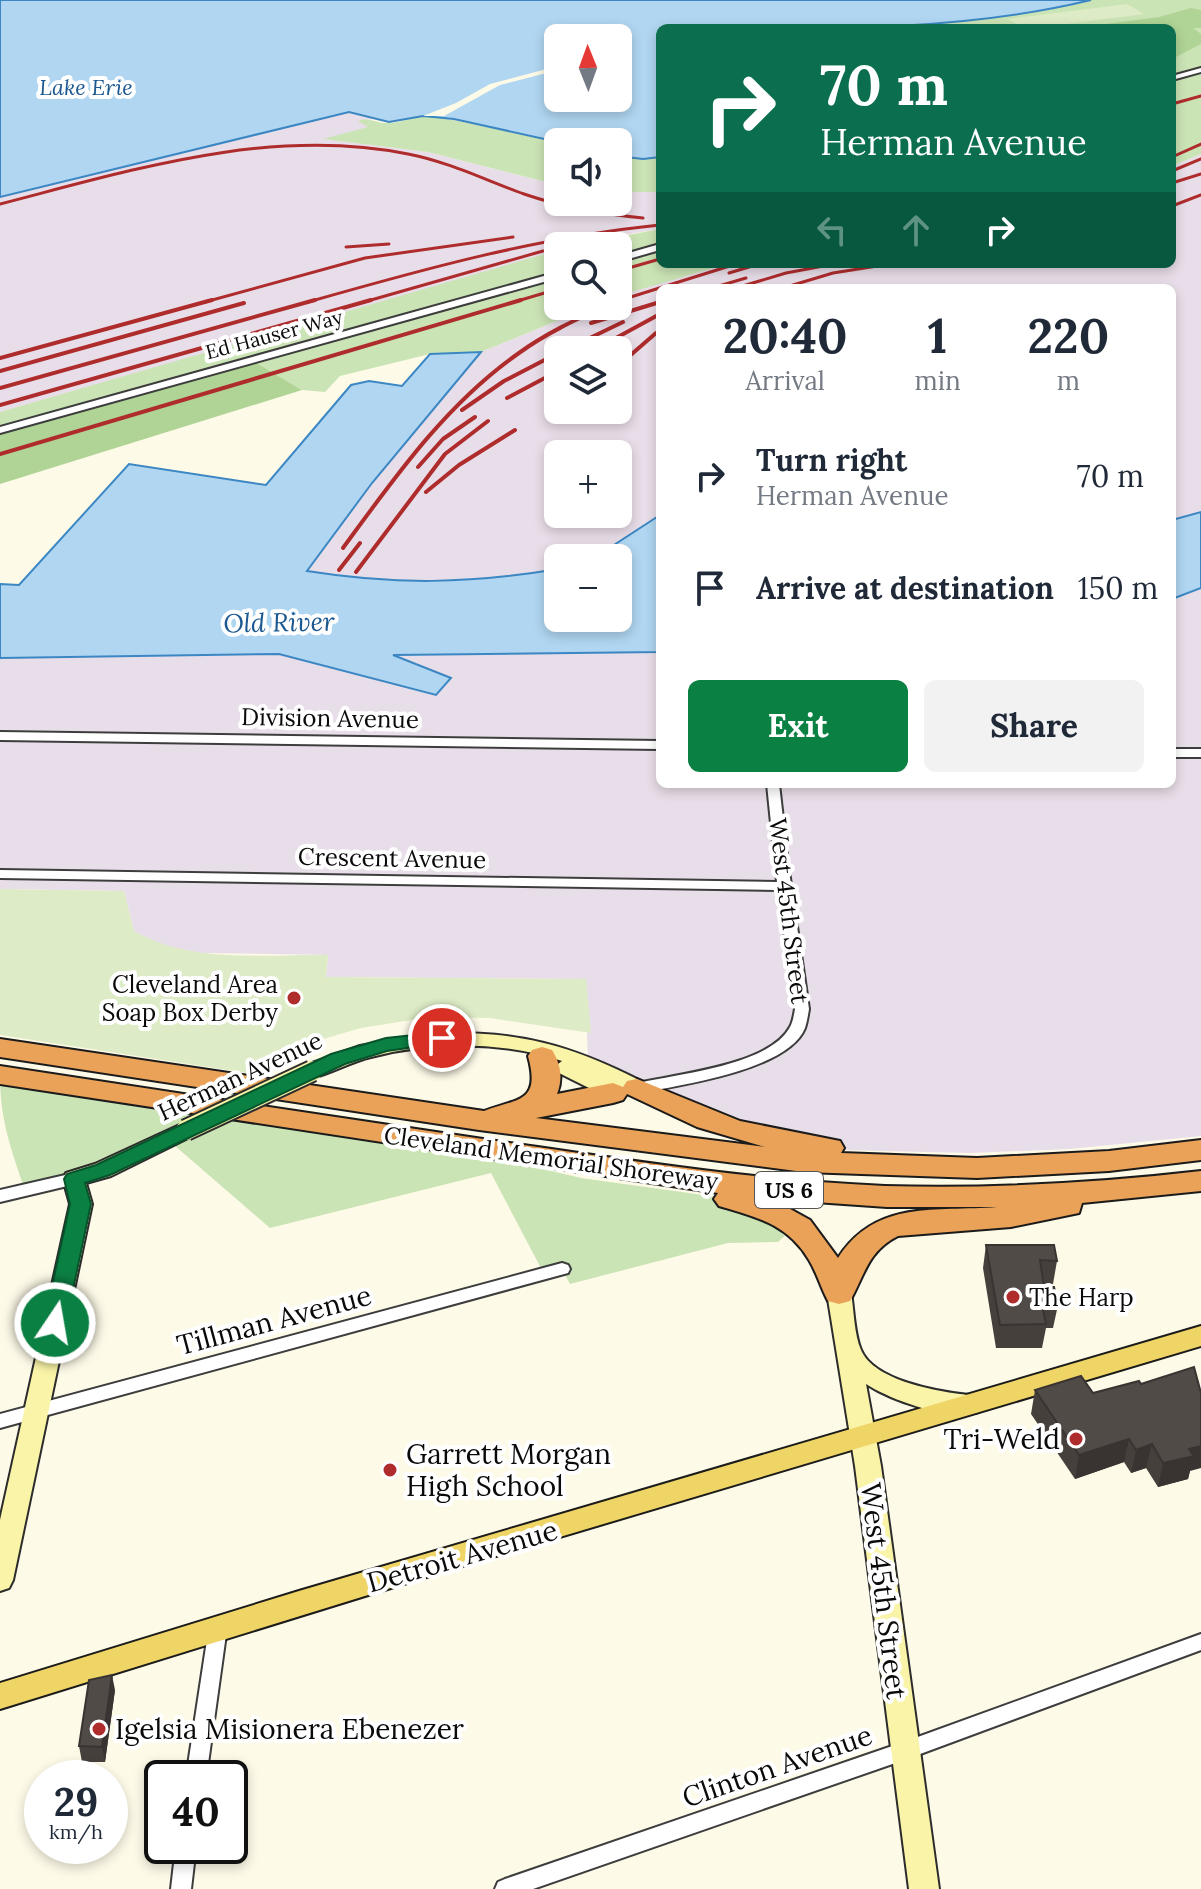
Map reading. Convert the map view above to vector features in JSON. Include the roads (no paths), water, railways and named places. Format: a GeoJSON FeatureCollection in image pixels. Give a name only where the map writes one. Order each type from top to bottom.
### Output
{"type":"FeatureCollection","features":[{"type":"Feature","properties":{"kind":"highway","name":"Cleveland Memorial Shoreway"},"geometry":{"type":"LineString","coordinates":[[0,1048],[738,1156],[871,1166],[1043,1165],[1201,1150]]}},
{"type":"Feature","properties":{"kind":"highway"},"geometry":{"type":"LineString","coordinates":[[526,1110],[543,1094],[548,1083],[542,1056]]}},
{"type":"Feature","properties":{"kind":"highway","name":"Cleveland Memorial Shoreway"},"geometry":{"type":"LineString","coordinates":[[0,1075],[718,1183],[831,1193],[996,1197],[1201,1181]]}},
{"type":"Feature","properties":{"kind":"highway"},"geometry":{"type":"LineString","coordinates":[[479,1120],[625,1090],[713,1123],[777,1140],[842,1150],[1035,1152],[1201,1136]]}},
{"type":"Feature","properties":{"kind":"highway"},"geometry":{"type":"LineString","coordinates":[[416,1139],[581,1178],[762,1206],[798,1224],[814,1241],[839,1293]]}},
{"type":"Feature","properties":{"kind":"highway"},"geometry":{"type":"LineString","coordinates":[[839,1293],[853,1254],[865,1241],[892,1226],[927,1220],[1022,1217],[1166,1185]]}},
{"type":"Feature","properties":{"kind":"main road","name":"Detroit Avenue"},"geometry":{"type":"LineString","coordinates":[[0,1696],[218,1627],[863,1439],[1201,1336]]}},
{"type":"Feature","properties":{"kind":"street"},"geometry":{"type":"LineString","coordinates":[[1176,77],[1201,70]]}},
{"type":"Feature","properties":{"kind":"street"},"geometry":{"type":"LineString","coordinates":[[632,255],[656,248]]}},
{"type":"Feature","properties":{"kind":"street","name":"Ed Hauser Way"},"geometry":{"type":"LineString","coordinates":[[0,430],[544,279]]}},
{"type":"Feature","properties":{"kind":"street","name":"Division Avenue"},"geometry":{"type":"LineString","coordinates":[[0,736],[656,745]]}},
{"type":"Feature","properties":{"kind":"street"},"geometry":{"type":"LineString","coordinates":[[1176,753],[1201,753]]}},
{"type":"Feature","properties":{"kind":"street","name":"West 45th Street"},"geometry":{"type":"LineString","coordinates":[[625,1090],[748,1063],[781,1047],[798,1029],[802,1009],[773,788]]}},
{"type":"Feature","properties":{"kind":"street","name":"Crescent Avenue"},"geometry":{"type":"LineString","coordinates":[[0,874],[784,886]]}},
{"type":"Feature","properties":{"kind":"street","name":"Herman Avenue"},"geometry":{"type":"LineString","coordinates":[[0,1196],[103,1170],[350,1054],[400,1042],[455,1038],[565,1054],[625,1090]]}},
{"type":"Feature","properties":{"kind":"street","name":"Herman Avenue"},"geometry":{"type":"LineString","coordinates":[[510,1044],[625,1090]]}},
{"type":"Feature","properties":{"kind":"street"},"geometry":{"type":"LineString","coordinates":[[0,1580],[81,1204],[74,1179]]}},
{"type":"Feature","properties":{"kind":"street","name":"Tillman Avenue"},"geometry":{"type":"LineString","coordinates":[[0,1421],[562,1269]]}},
{"type":"Feature","properties":{"kind":"street","name":"West 45th Street"},"geometry":{"type":"LineString","coordinates":[[839,1293],[863,1439],[924,1889]]}},
{"type":"Feature","properties":{"kind":"street"},"geometry":{"type":"LineString","coordinates":[[849,1355],[876,1379],[898,1392],[973,1406]]}},
{"type":"Feature","properties":{"kind":"street"},"geometry":{"type":"LineString","coordinates":[[199,1760],[218,1627]]}},
{"type":"Feature","properties":{"kind":"street","name":"Clinton Avenue"},"geometry":{"type":"LineString","coordinates":[[505,1889],[904,1751],[1201,1642]]}},
{"type":"Feature","properties":{"kind":"street"},"geometry":{"type":"LineString","coordinates":[[181,1889],[184,1864]]}},
{"type":"Feature","properties":{"kind":"water","name":"Lake Erie"},"geometry":{"type":"Polygon","coordinates":[[[0,0],[1091,0],[985,19],[931,24],[656,24],[656,157],[632,158],[632,128],[544,128],[544,139],[454,119],[423,116],[389,122],[349,112],[0,197],[0,0]]]}},
{"type":"Feature","properties":{"kind":"water","name":"Old River"},"geometry":{"type":"Polygon","coordinates":[[[481,352],[372,483],[307,571],[371,579],[432,581],[494,578],[544,571],[544,632],[632,632],[632,544],[615,544],[656,518],[656,652],[393,655],[451,678],[436,695],[279,654],[0,658],[0,584],[19,585],[129,464],[266,485],[351,385],[369,381],[402,386],[430,354],[481,352]]]}},
{"type":"Feature","properties":{"kind":"water"},"geometry":{"type":"Polygon","coordinates":[[[1201,512],[1201,588],[1176,597],[1176,519],[1201,512]]]}},
{"type":"Feature","properties":{"kind":"railway"},"geometry":{"type":"LineString","coordinates":[[1176,103],[1201,96]]}},
{"type":"Feature","properties":{"kind":"railway"},"geometry":{"type":"LineString","coordinates":[[1176,155],[1201,144]]}},
{"type":"Feature","properties":{"kind":"railway"},"geometry":{"type":"LineString","coordinates":[[0,204],[202,156],[305,145],[357,147],[423,157],[553,203],[643,218]]}},
{"type":"Feature","properties":{"kind":"railway"},"geometry":{"type":"LineString","coordinates":[[1176,169],[1201,159]]}},
{"type":"Feature","properties":{"kind":"railway"},"geometry":{"type":"LineString","coordinates":[[1176,182],[1201,174]]}},
{"type":"Feature","properties":{"kind":"railway"},"geometry":{"type":"LineString","coordinates":[[1176,204],[1201,195]]}},
{"type":"Feature","properties":{"kind":"railway"},"geometry":{"type":"LineString","coordinates":[[308,302],[438,266],[526,246],[656,225]]}},
{"type":"Feature","properties":{"kind":"railway"},"geometry":{"type":"LineString","coordinates":[[205,302],[365,258],[513,237]]}},
{"type":"Feature","properties":{"kind":"railway"},"geometry":{"type":"LineString","coordinates":[[346,247],[389,244]]}},
{"type":"Feature","properties":{"kind":"railway"},"geometry":{"type":"LineString","coordinates":[[364,302],[543,251]]}},
{"type":"Feature","properties":{"kind":"railway"},"geometry":{"type":"LineString","coordinates":[[632,267],[656,260]]}},
{"type":"Feature","properties":{"kind":"railway"},"geometry":{"type":"LineString","coordinates":[[672,284],[723,268]]}},
{"type":"Feature","properties":{"kind":"railway"},"geometry":{"type":"LineString","coordinates":[[729,273],[746,268]]}},
{"type":"Feature","properties":{"kind":"railway"},"geometry":{"type":"LineString","coordinates":[[749,284],[813,268]]}},
{"type":"Feature","properties":{"kind":"railway"},"geometry":{"type":"LineString","coordinates":[[796,284],[865,268]]}},
{"type":"Feature","properties":{"kind":"railway"},"geometry":{"type":"LineString","coordinates":[[726,284],[746,278]]}},
{"type":"Feature","properties":{"kind":"railway"},"geometry":{"type":"LineString","coordinates":[[632,297],[656,289]]}},
{"type":"Feature","properties":{"kind":"railway"},"geometry":{"type":"LineString","coordinates":[[514,302],[544,293]]}},
{"type":"Feature","properties":{"kind":"railway"},"geometry":{"type":"LineString","coordinates":[[0,358],[212,300]]}},
{"type":"Feature","properties":{"kind":"railway"},"geometry":{"type":"LineString","coordinates":[[0,388],[315,300]]}},
{"type":"Feature","properties":{"kind":"railway"},"geometry":{"type":"LineString","coordinates":[[0,405],[371,300]]}},
{"type":"Feature","properties":{"kind":"railway"},"geometry":{"type":"LineString","coordinates":[[0,454],[521,300]]}},
{"type":"Feature","properties":{"kind":"railway"},"geometry":{"type":"LineString","coordinates":[[0,371],[244,303]]}},
{"type":"Feature","properties":{"kind":"railway"},"geometry":{"type":"LineString","coordinates":[[591,323],[656,303]]}},
{"type":"Feature","properties":{"kind":"railway"},"geometry":{"type":"LineString","coordinates":[[620,336],[656,316]]}},
{"type":"Feature","properties":{"kind":"railway"},"geometry":{"type":"LineString","coordinates":[[343,548],[423,443],[468,395],[529,346],[576,320]]}},
{"type":"Feature","properties":{"kind":"railway"},"geometry":{"type":"LineString","coordinates":[[594,336],[623,322]]}},
{"type":"Feature","properties":{"kind":"railway"},"geometry":{"type":"LineString","coordinates":[[632,354],[656,333]]}},
{"type":"Feature","properties":{"kind":"railway"},"geometry":{"type":"LineString","coordinates":[[462,410],[504,381],[544,360]]}},
{"type":"Feature","properties":{"kind":"railway"},"geometry":{"type":"LineString","coordinates":[[507,398],[544,378]]}},
{"type":"Feature","properties":{"kind":"railway"},"geometry":{"type":"LineString","coordinates":[[418,467],[443,439],[475,417]]}},
{"type":"Feature","properties":{"kind":"railway"},"geometry":{"type":"LineString","coordinates":[[356,572],[445,454],[488,421]]}},
{"type":"Feature","properties":{"kind":"railway"},"geometry":{"type":"LineString","coordinates":[[426,492],[459,465],[515,430]]}},
{"type":"Feature","properties":{"kind":"railway"},"geometry":{"type":"LineString","coordinates":[[339,570],[360,543]]}},
{"type":"Feature","properties":{"kind":"place","name":"Cleveland Area Soap Box Derby"},"geometry":{"type":"Point","coordinates":[294,998]}},
{"type":"Feature","properties":{"kind":"place","name":"The Harp"},"geometry":{"type":"Point","coordinates":[1013,1297]}},
{"type":"Feature","properties":{"kind":"place","name":"Tri-Weld"},"geometry":{"type":"Point","coordinates":[1076,1439]}},
{"type":"Feature","properties":{"kind":"place","name":"Garrett Morgan High School"},"geometry":{"type":"Point","coordinates":[390,1470]}},
{"type":"Feature","properties":{"kind":"place","name":"Igelsia Misionera Ebenezer"},"geometry":{"type":"Point","coordinates":[99,1729]}}]}
